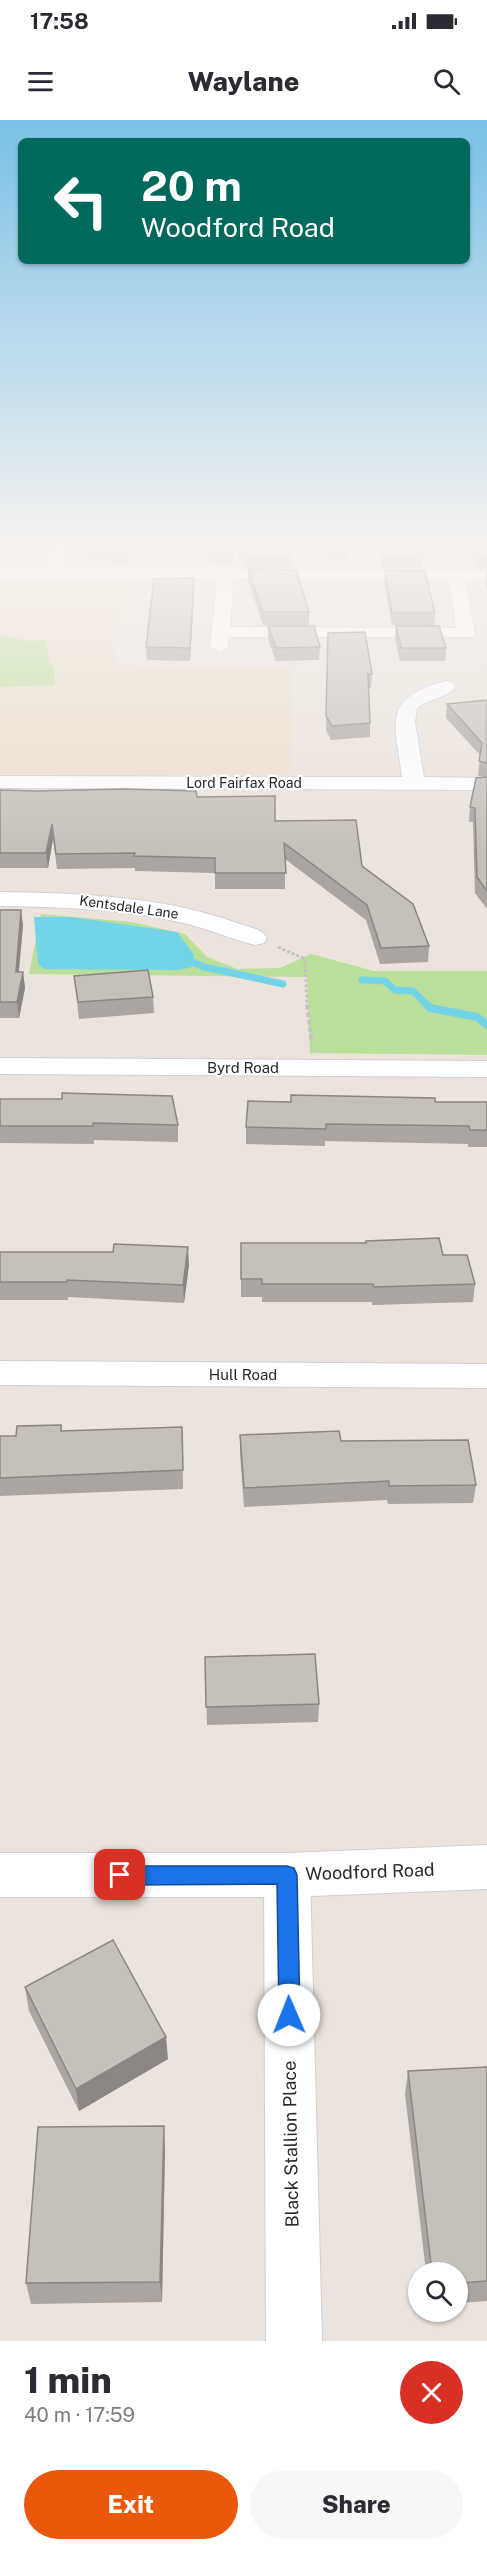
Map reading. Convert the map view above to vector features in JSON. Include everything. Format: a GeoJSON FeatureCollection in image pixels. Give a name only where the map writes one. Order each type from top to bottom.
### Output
{"type":"FeatureCollection","features":[{"type":"Feature","properties":{"kind":"street"},"geometry":{"type":"LineString","coordinates":[[414,784],[405,722],[408,706],[419,697],[446,687]]}},
{"type":"Feature","properties":{"kind":"street","name":"Lord Fairfax Road"},"geometry":{"type":"LineString","coordinates":[[0,782],[487,784]]}},
{"type":"Feature","properties":{"kind":"street","name":"Kentsdale Lane"},"geometry":{"type":"LineString","coordinates":[[0,899],[94,901],[142,906],[220,924],[255,938]]}},
{"type":"Feature","properties":{"kind":"street","name":"Byrd Road"},"geometry":{"type":"LineString","coordinates":[[0,1066],[487,1069]]}},
{"type":"Feature","properties":{"kind":"street","name":"Hull Road"},"geometry":{"type":"LineString","coordinates":[[0,1373],[487,1376]]}},
{"type":"Feature","properties":{"kind":"street","name":"Woodford Road"},"geometry":{"type":"LineString","coordinates":[[0,1875],[287,1875],[487,1867]]}},
{"type":"Feature","properties":{"kind":"street","name":"Black Stallion Place"},"geometry":{"type":"LineString","coordinates":[[287,1875],[294,2341]]}},
{"type":"Feature","properties":{"kind":"path"},"geometry":{"type":"LineString","coordinates":[[255,938],[305,959],[304,990],[316,1068]]}},
{"type":"Feature","properties":{"kind":"shaded area"},"geometry":{"type":"Polygon","coordinates":[[[0,646],[117,646],[113,666],[292,667],[290,774],[0,774],[0,646]]]}},
{"type":"Feature","properties":{"kind":"green space"},"geometry":{"type":"Polygon","coordinates":[[[0,646],[47,646],[49,665],[54,665],[55,685],[0,687],[0,646]]]}},
{"type":"Feature","properties":{"kind":"green space"},"geometry":{"type":"Polygon","coordinates":[[[41,914],[131,922],[185,934],[207,957],[237,969],[280,968],[311,954],[374,971],[487,971],[487,1055],[310,1053],[307,977],[29,974],[41,914]]]}},
{"type":"Feature","properties":{"kind":"water"},"geometry":{"type":"Polygon","coordinates":[[[34,917],[71,917],[177,932],[194,955],[192,967],[179,970],[44,969],[38,964],[34,917]]]}},
{"type":"Feature","properties":{"kind":"building"},"geometry":{"type":"Polygon","coordinates":[[[146,646],[190,646],[190,648],[146,646]]]}},
{"type":"Feature","properties":{"kind":"building"},"geometry":{"type":"Polygon","coordinates":[[[275,646],[320,647],[276,648],[275,646]]]}},
{"type":"Feature","properties":{"kind":"building"},"geometry":{"type":"Polygon","coordinates":[[[328,646],[367,646],[372,674],[368,674],[370,723],[332,726],[326,716],[328,646]]]}},
{"type":"Feature","properties":{"kind":"building"},"geometry":{"type":"Polygon","coordinates":[[[400,646],[445,646],[446,648],[401,648],[400,646]]]}},
{"type":"Feature","properties":{"kind":"building"},"geometry":{"type":"Polygon","coordinates":[[[487,700],[487,763],[479,761],[482,743],[447,704],[487,700]]]}},
{"type":"Feature","properties":{"kind":"building"},"geometry":{"type":"Polygon","coordinates":[[[487,777],[487,891],[477,877],[475,808],[470,807],[476,778],[487,777]]]}},
{"type":"Feature","properties":{"kind":"building"},"geometry":{"type":"Polygon","coordinates":[[[0,790],[196,791],[197,797],[275,796],[275,821],[356,820],[362,866],[413,904],[429,946],[381,948],[367,905],[284,843],[286,873],[215,873],[215,858],[134,856],[135,853],[56,854],[52,824],[46,853],[0,853],[0,790]]]}},
{"type":"Feature","properties":{"kind":"building"},"geometry":{"type":"Polygon","coordinates":[[[0,910],[21,910],[16,972],[23,972],[17,1002],[0,1002],[0,910]]]}},
{"type":"Feature","properties":{"kind":"building"},"geometry":{"type":"Polygon","coordinates":[[[148,970],[153,997],[78,1002],[74,976],[148,970]]]}},
{"type":"Feature","properties":{"kind":"building"},"geometry":{"type":"Polygon","coordinates":[[[62,1093],[172,1096],[178,1125],[93,1123],[93,1126],[0,1126],[0,1099],[62,1099],[62,1093]]]}},
{"type":"Feature","properties":{"kind":"building"},"geometry":{"type":"Polygon","coordinates":[[[291,1095],[435,1098],[435,1102],[487,1102],[487,1130],[470,1130],[469,1126],[326,1124],[326,1129],[246,1127],[248,1101],[291,1102],[291,1095]]]}},
{"type":"Feature","properties":{"kind":"building"},"geometry":{"type":"Polygon","coordinates":[[[439,1238],[443,1255],[467,1255],[475,1284],[374,1287],[373,1284],[262,1284],[262,1279],[241,1279],[241,1243],[366,1243],[366,1241],[439,1238]]]}},
{"type":"Feature","properties":{"kind":"building"},"geometry":{"type":"Polygon","coordinates":[[[114,1244],[188,1247],[183,1285],[67,1280],[67,1282],[0,1282],[0,1252],[113,1252],[114,1244]]]}},
{"type":"Feature","properties":{"kind":"building"},"geometry":{"type":"Polygon","coordinates":[[[61,1425],[61,1431],[182,1427],[183,1470],[0,1478],[0,1436],[16,1436],[17,1426],[61,1425]]]}},
{"type":"Feature","properties":{"kind":"building"},"geometry":{"type":"Polygon","coordinates":[[[339,1431],[341,1441],[468,1440],[476,1485],[389,1486],[389,1481],[244,1488],[240,1435],[339,1431]]]}},
{"type":"Feature","properties":{"kind":"building"},"geometry":{"type":"Polygon","coordinates":[[[315,1654],[319,1704],[206,1707],[205,1657],[315,1654]]]}},
{"type":"Feature","properties":{"kind":"building"},"geometry":{"type":"Polygon","coordinates":[[[113,1940],[166,2037],[76,2089],[25,1987],[113,1940]]]}},
{"type":"Feature","properties":{"kind":"building"},"geometry":{"type":"Polygon","coordinates":[[[487,2067],[487,2281],[468,2282],[468,2262],[431,2262],[408,2071],[487,2067]]]}},
{"type":"Feature","properties":{"kind":"building"},"geometry":{"type":"Polygon","coordinates":[[[164,2126],[160,2282],[26,2283],[38,2127],[164,2126]]]}},
{"type":"Feature","properties":{"kind":"waterway"},"geometry":{"type":"LineString","coordinates":[[183,958],[204,967],[283,984]]}},
{"type":"Feature","properties":{"kind":"waterway"},"geometry":{"type":"LineString","coordinates":[[362,980],[385,981],[395,990],[413,991],[430,1008],[477,1017],[487,1025]]}},
{"type":"Feature","properties":{"kind":"route"},"geometry":{"type":"LineString","coordinates":[[120,1875],[287,1875],[289,2015]]}}]}
